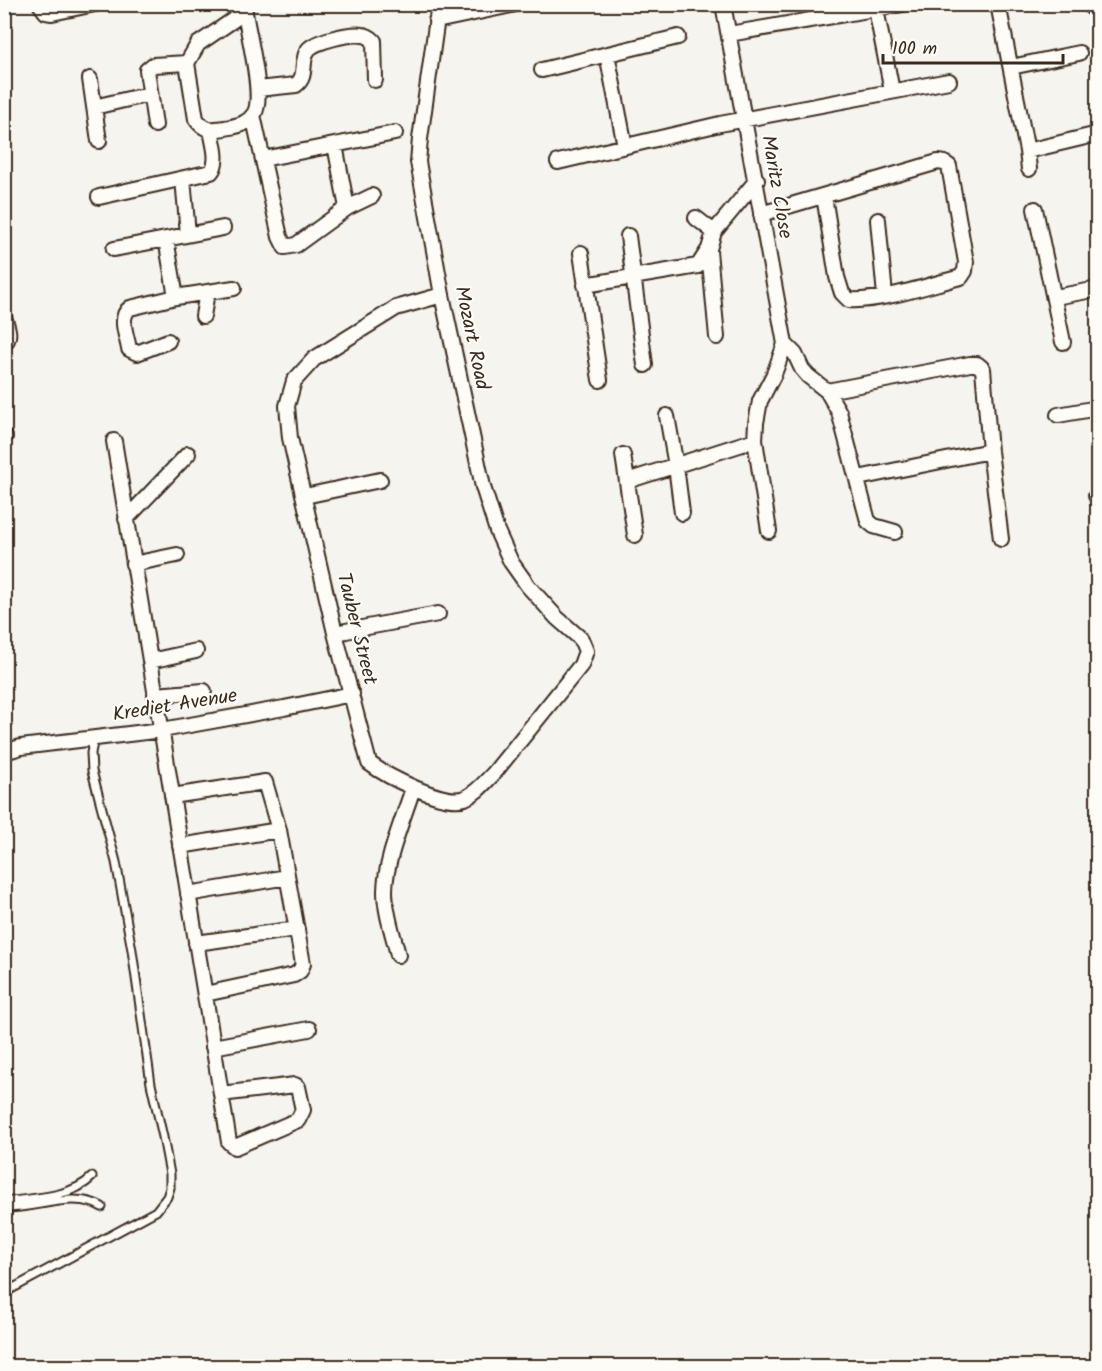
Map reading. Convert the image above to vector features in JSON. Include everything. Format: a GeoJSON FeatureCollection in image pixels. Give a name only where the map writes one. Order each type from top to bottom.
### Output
{"type":"FeatureCollection","features":[{"type":"Feature","properties":{"kind":"street"},"geometry":{"type":"LineString","coordinates":[[40,4],[46,12],[52,13],[95,4]]}},
{"type":"Feature","properties":{"kind":"street","name":"Mozart Road"},"geometry":{"type":"LineString","coordinates":[[439,4],[418,162],[442,295],[483,487],[496,531],[511,562],[528,586],[580,639],[585,647]]}},
{"type":"Feature","properties":{"kind":"street"},"geometry":{"type":"LineString","coordinates":[[436,21],[516,4]]}},
{"type":"Feature","properties":{"kind":"street","name":"Maritz Close"},"geometry":{"type":"LineString","coordinates":[[723,4],[757,180],[785,344]]}},
{"type":"Feature","properties":{"kind":"street"},"geometry":{"type":"LineString","coordinates":[[729,33],[903,4]]}},
{"type":"Feature","properties":{"kind":"street"},"geometry":{"type":"LineString","coordinates":[[998,4],[1028,151],[1029,169]]}},
{"type":"Feature","properties":{"kind":"street"},"geometry":{"type":"LineString","coordinates":[[1088,4],[1098,13]]}},
{"type":"Feature","properties":{"kind":"street"},"geometry":{"type":"LineString","coordinates":[[244,8],[258,89],[258,106],[253,115],[242,124],[211,130],[201,126],[196,119],[187,63],[198,44],[244,8]]}},
{"type":"Feature","properties":{"kind":"street"},"geometry":{"type":"LineString","coordinates":[[876,9],[892,90]]}},
{"type":"Feature","properties":{"kind":"street"},"geometry":{"type":"LineString","coordinates":[[258,89],[296,85],[301,81],[305,55],[313,45],[358,34],[368,36],[374,41],[375,80]]}},
{"type":"Feature","properties":{"kind":"street"},"geometry":{"type":"LineString","coordinates":[[542,70],[678,37]]}},
{"type":"Feature","properties":{"kind":"street"},"geometry":{"type":"LineString","coordinates":[[1011,68],[1079,53]]}},
{"type":"Feature","properties":{"kind":"street"},"geometry":{"type":"LineString","coordinates":[[608,54],[625,146]]}},
{"type":"Feature","properties":{"kind":"street"},"geometry":{"type":"LineString","coordinates":[[155,125],[147,70],[149,67],[187,63]]}},
{"type":"Feature","properties":{"kind":"street"},"geometry":{"type":"LineString","coordinates":[[90,79],[99,141]]}},
{"type":"Feature","properties":{"kind":"street"},"geometry":{"type":"LineString","coordinates":[[558,162],[744,119],[949,81]]}},
{"type":"Feature","properties":{"kind":"street"},"geometry":{"type":"LineString","coordinates":[[94,107],[150,94]]}},
{"type":"Feature","properties":{"kind":"street"},"geometry":{"type":"LineString","coordinates":[[253,115],[280,237],[285,247],[296,245],[347,208],[372,196]]}},
{"type":"Feature","properties":{"kind":"street"},"geometry":{"type":"LineString","coordinates":[[99,197],[211,172],[215,167],[211,130]]}},
{"type":"Feature","properties":{"kind":"street"},"geometry":{"type":"LineString","coordinates":[[264,159],[395,133]]}},
{"type":"Feature","properties":{"kind":"street"},"geometry":{"type":"LineString","coordinates":[[1028,151],[1098,134]]}},
{"type":"Feature","properties":{"kind":"street"},"geometry":{"type":"LineString","coordinates":[[335,145],[347,208]]}},
{"type":"Feature","properties":{"kind":"street"},"geometry":{"type":"LineString","coordinates":[[761,214],[938,162],[944,163],[949,166],[966,262],[965,271],[961,277],[885,296],[857,301],[849,300],[842,293],[837,277],[824,196]]}},
{"type":"Feature","properties":{"kind":"street"},"geometry":{"type":"LineString","coordinates":[[183,179],[188,234]]}},
{"type":"Feature","properties":{"kind":"street"},"geometry":{"type":"LineString","coordinates":[[585,285],[698,266],[709,249],[714,232],[757,180]]}},
{"type":"Feature","properties":{"kind":"street"},"geometry":{"type":"LineString","coordinates":[[1035,209],[1063,342]]}},
{"type":"Feature","properties":{"kind":"street"},"geometry":{"type":"LineString","coordinates":[[696,218],[714,232]]}},
{"type":"Feature","properties":{"kind":"street"},"geometry":{"type":"LineString","coordinates":[[878,219],[885,296]]}},
{"type":"Feature","properties":{"kind":"street"},"geometry":{"type":"LineString","coordinates":[[114,249],[223,228]]}},
{"type":"Feature","properties":{"kind":"street"},"geometry":{"type":"LineString","coordinates":[[628,236],[645,365]]}},
{"type":"Feature","properties":{"kind":"street"},"geometry":{"type":"LineString","coordinates":[[166,239],[177,297]]}},
{"type":"Feature","properties":{"kind":"street"},"geometry":{"type":"LineString","coordinates":[[709,249],[717,337]]}},
{"type":"Feature","properties":{"kind":"street"},"geometry":{"type":"LineString","coordinates":[[581,253],[600,380]]}},
{"type":"Feature","properties":{"kind":"street"},"geometry":{"type":"LineString","coordinates":[[168,341],[137,353],[129,349],[123,318],[125,312],[130,308],[177,297],[234,288]]}},
{"type":"Feature","properties":{"kind":"street"},"geometry":{"type":"LineString","coordinates":[[1055,297],[1098,289]]}},
{"type":"Feature","properties":{"kind":"street"},"geometry":{"type":"LineString","coordinates":[[203,316],[207,292]]}},
{"type":"Feature","properties":{"kind":"street","name":"Tauber Street"},"geometry":{"type":"LineString","coordinates":[[442,295],[396,308],[314,360],[294,381],[287,406],[290,438],[335,633],[369,763],[379,771],[413,788],[452,799],[465,798],[481,787],[581,665],[585,656],[585,647]]}},
{"type":"Feature","properties":{"kind":"street"},"geometry":{"type":"LineString","coordinates":[[4,317],[9,332],[8,341],[4,344]]}},
{"type":"Feature","properties":{"kind":"street"},"geometry":{"type":"LineString","coordinates":[[769,531],[755,440],[756,423],[760,401],[774,374],[785,344],[795,354],[808,376],[827,391],[839,412],[868,521],[874,526],[896,531]]}},
{"type":"Feature","properties":{"kind":"street"},"geometry":{"type":"LineString","coordinates":[[827,391],[959,366],[977,364],[983,369],[1001,539]]}},
{"type":"Feature","properties":{"kind":"street"},"geometry":{"type":"LineString","coordinates":[[1058,415],[1098,408]]}},
{"type":"Feature","properties":{"kind":"street"},"geometry":{"type":"LineString","coordinates":[[667,416],[682,513]]}},
{"type":"Feature","properties":{"kind":"street"},"geometry":{"type":"LineString","coordinates":[[627,481],[755,440]]}},
{"type":"Feature","properties":{"kind":"street"},"geometry":{"type":"LineString","coordinates":[[114,441],[126,519],[162,730],[180,846],[205,994],[213,1047],[229,1142],[235,1148],[298,1120],[303,1110],[298,1087],[295,1085],[221,1094]]}},
{"type":"Feature","properties":{"kind":"street"},"geometry":{"type":"LineString","coordinates":[[858,478],[990,451]]}},
{"type":"Feature","properties":{"kind":"street"},"geometry":{"type":"LineString","coordinates":[[126,519],[188,454]]}},
{"type":"Feature","properties":{"kind":"street"},"geometry":{"type":"LineString","coordinates":[[623,455],[635,535]]}},
{"type":"Feature","properties":{"kind":"street"},"geometry":{"type":"LineString","coordinates":[[305,496],[380,480]]}},
{"type":"Feature","properties":{"kind":"street"},"geometry":{"type":"LineString","coordinates":[[134,564],[177,555]]}},
{"type":"Feature","properties":{"kind":"street"},"geometry":{"type":"LineString","coordinates":[[335,633],[438,614]]}},
{"type":"Feature","properties":{"kind":"street"},"geometry":{"type":"LineString","coordinates":[[150,661],[196,651]]}},
{"type":"Feature","properties":{"kind":"street"},"geometry":{"type":"LineString","coordinates":[[156,695],[204,691]]}},
{"type":"Feature","properties":{"kind":"street","name":"Krediet Avenue"},"geometry":{"type":"LineString","coordinates":[[4,752],[21,747],[162,730],[352,694]]}},
{"type":"Feature","properties":{"kind":"street"},"geometry":{"type":"LineString","coordinates":[[172,796],[265,782],[279,830],[303,964],[300,971],[294,975],[205,994]]}},
{"type":"Feature","properties":{"kind":"street"},"geometry":{"type":"LineString","coordinates":[[398,955],[385,891],[387,874],[413,788]]}},
{"type":"Feature","properties":{"kind":"street"},"geometry":{"type":"LineString","coordinates":[[180,846],[279,830]]}},
{"type":"Feature","properties":{"kind":"street"},"geometry":{"type":"LineString","coordinates":[[188,894],[287,878]]}},
{"type":"Feature","properties":{"kind":"street"},"geometry":{"type":"LineString","coordinates":[[196,943],[297,929]]}},
{"type":"Feature","properties":{"kind":"street"},"geometry":{"type":"LineString","coordinates":[[213,1047],[309,1029]]}},
{"type":"Feature","properties":{"kind":"lane"},"geometry":{"type":"LineString","coordinates":[[4,1293],[156,1211],[168,1197],[170,1188],[164,1137],[151,1084],[132,950],[116,862],[92,771],[91,753],[94,738]]}},
{"type":"Feature","properties":{"kind":"lane"},"geometry":{"type":"LineString","coordinates":[[4,1202],[78,1188],[92,1177]]}},
{"type":"Feature","properties":{"kind":"lane"},"geometry":{"type":"LineString","coordinates":[[4,1208],[33,1207],[83,1199],[102,1208]]}}]}
